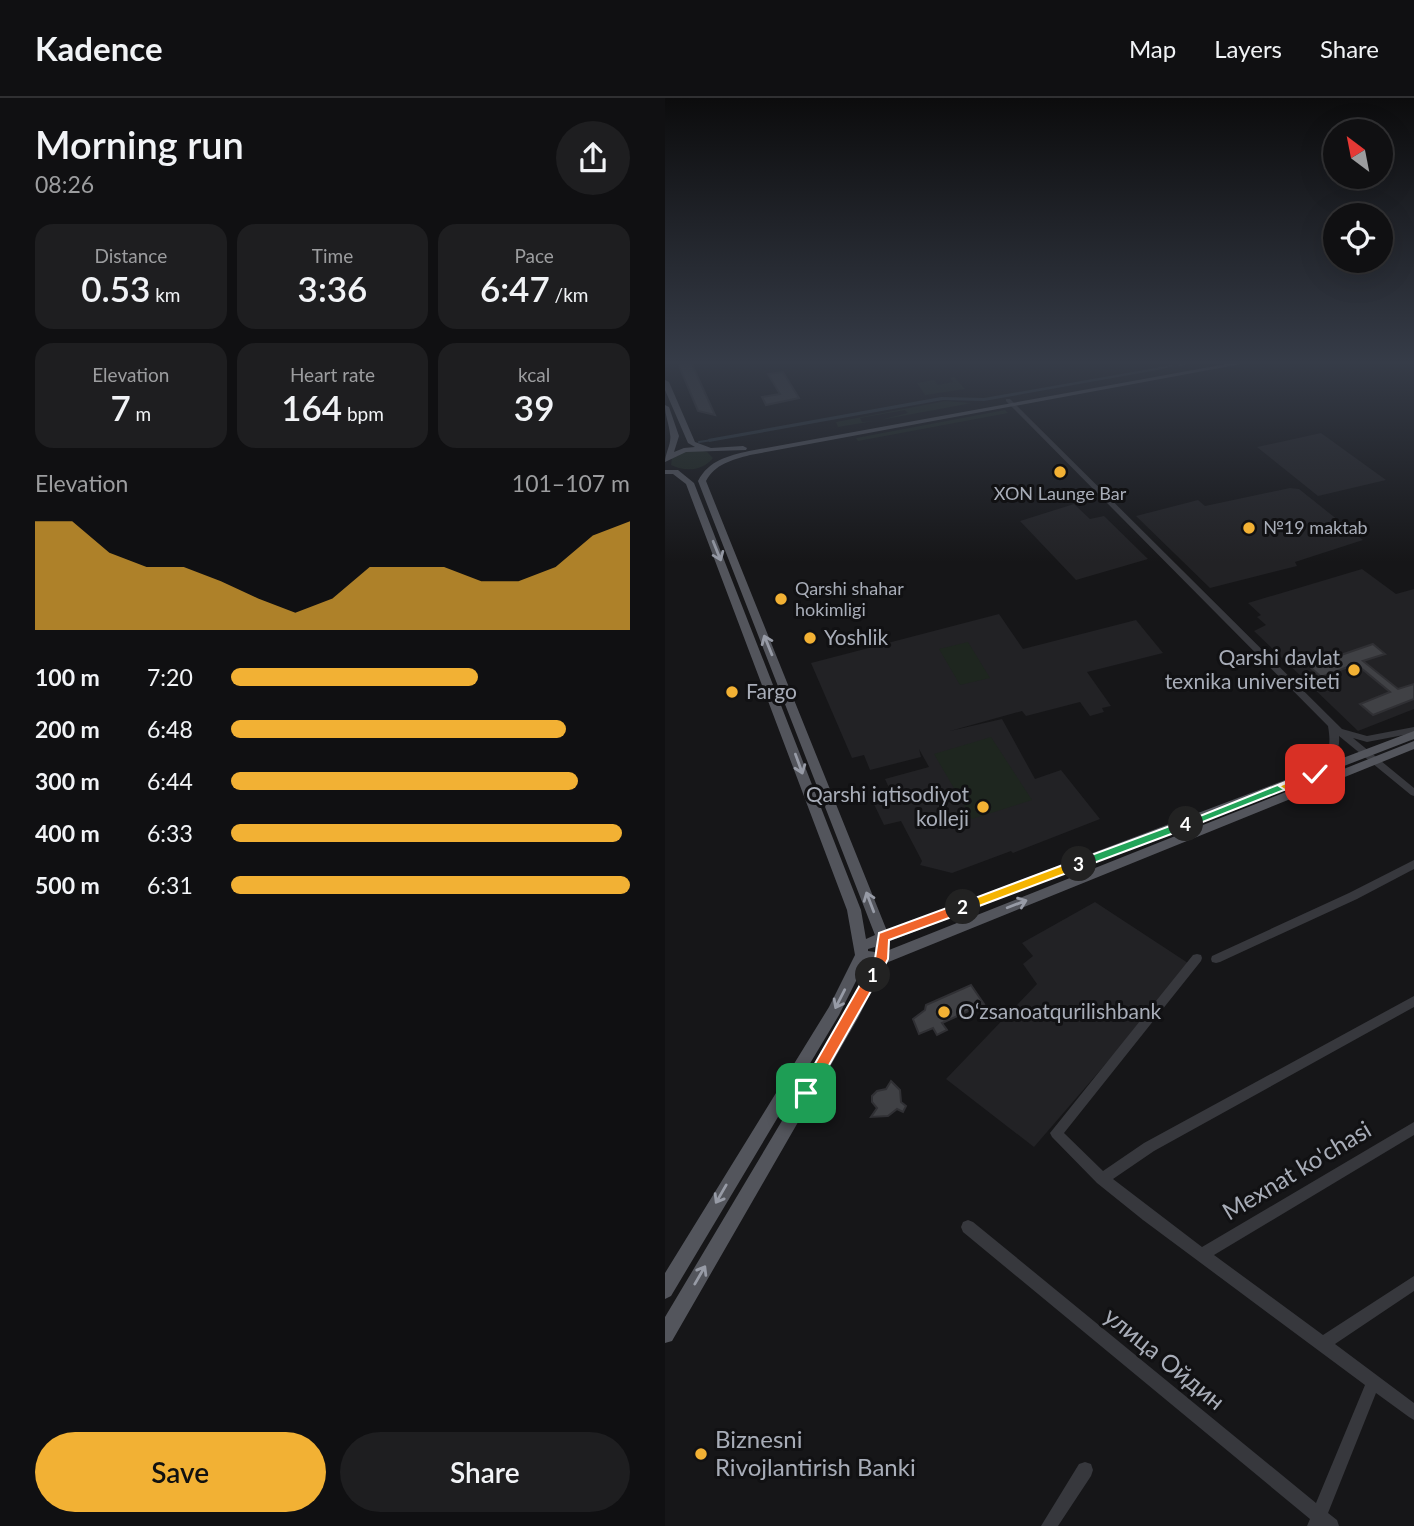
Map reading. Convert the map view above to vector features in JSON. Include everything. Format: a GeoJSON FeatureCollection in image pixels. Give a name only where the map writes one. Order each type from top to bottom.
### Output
{"type":"FeatureCollection","features":[{"type":"Feature","properties":{"kind":"main road"},"geometry":{"type":"LineString","coordinates":[[666,458],[675,436],[672,429]]}},
{"type":"Feature","properties":{"kind":"main road"},"geometry":{"type":"LineString","coordinates":[[665,1334],[853,1014],[881,959],[883,937],[702,481],[719,459],[718,455],[692,443],[686,429]]}},
{"type":"Feature","properties":{"kind":"main road"},"geometry":{"type":"LineString","coordinates":[[666,458],[693,449],[743,448],[855,429]]}},
{"type":"Feature","properties":{"kind":"main road"},"geometry":{"type":"LineString","coordinates":[[668,471],[694,473],[726,459],[749,453],[874,429]]}},
{"type":"Feature","properties":{"kind":"main road"},"geometry":{"type":"LineString","coordinates":[[668,471],[689,481],[695,495],[854,910],[862,951]]}},
{"type":"Feature","properties":{"kind":"main road"},"geometry":{"type":"LineString","coordinates":[[862,951],[881,959],[1374,756],[1414,735]]}},
{"type":"Feature","properties":{"kind":"main road"},"geometry":{"type":"LineString","coordinates":[[665,1290],[738,1165],[834,1011],[862,951],[883,937],[1315,774],[1414,746]]}},
{"type":"Feature","properties":{"kind":"main road"},"geometry":{"type":"LineString","coordinates":[[738,1165],[759,1171]]}},
{"type":"Feature","properties":{"kind":"street"},"geometry":{"type":"LineString","coordinates":[[1036,429],[1332,726],[1414,785]]}},
{"type":"Feature","properties":{"kind":"street"},"geometry":{"type":"LineString","coordinates":[[1332,726],[1351,736],[1367,739],[1414,730]]}},
{"type":"Feature","properties":{"kind":"street"},"geometry":{"type":"LineString","coordinates":[[1315,774],[1332,756],[1336,747],[1332,726]]}},
{"type":"Feature","properties":{"kind":"street"},"geometry":{"type":"LineString","coordinates":[[1374,756],[1414,793]]}},
{"type":"Feature","properties":{"kind":"street"},"geometry":{"type":"LineString","coordinates":[[1216,959],[1353,897],[1414,864]]}},
{"type":"Feature","properties":{"kind":"street"},"geometry":{"type":"LineString","coordinates":[[1197,958],[1056,1133],[1102,1179],[1414,1412]]}},
{"type":"Feature","properties":{"kind":"street"},"geometry":{"type":"LineString","coordinates":[[1102,1179],[1149,1147],[1414,1001]]}},
{"type":"Feature","properties":{"kind":"street","name":"Mexnat ko'chasi"},"geometry":{"type":"LineString","coordinates":[[1203,1254],[1414,1128]]}},
{"type":"Feature","properties":{"kind":"street","name":"улица Ойдин"},"geometry":{"type":"LineString","coordinates":[[968,1227],[1322,1523]]}},
{"type":"Feature","properties":{"kind":"street"},"geometry":{"type":"LineString","coordinates":[[1324,1343],[1414,1283]]}},
{"type":"Feature","properties":{"kind":"street"},"geometry":{"type":"LineString","coordinates":[[1322,1523],[1373,1383]]}},
{"type":"Feature","properties":{"kind":"street"},"geometry":{"type":"LineString","coordinates":[[1049,1526],[1085,1470]]}},
{"type":"Feature","properties":{"kind":"shaded area"},"geometry":{"type":"Polygon","coordinates":[[[765,429],[783,429],[709,442],[708,439],[765,429]]]}},
{"type":"Feature","properties":{"kind":"shaded area"},"geometry":{"type":"Polygon","coordinates":[[[906,429],[924,429],[858,441],[856,438],[906,429]]]}},
{"type":"Feature","properties":{"kind":"shaded area"},"geometry":{"type":"Polygon","coordinates":[[[1321,433],[1386,480],[1318,496],[1257,447],[1321,433]]]}},
{"type":"Feature","properties":{"kind":"shaded area"},"geometry":{"type":"Polygon","coordinates":[[[700,450],[713,458],[704,466],[682,469],[671,465],[672,458],[684,452],[700,450]]]}},
{"type":"Feature","properties":{"kind":"shaded area","name":"№19 maktab"},"geometry":{"type":"Polygon","coordinates":[[[1290,488],[1299,489],[1363,540],[1295,562],[1297,566],[1210,588],[1136,516],[1198,500],[1205,506],[1290,488]]]}},
{"type":"Feature","properties":{"kind":"shaded area"},"geometry":{"type":"Polygon","coordinates":[[[1074,504],[1090,519],[1104,516],[1148,559],[1076,580],[1020,521],[1074,504]]]}},
{"type":"Feature","properties":{"kind":"shaded area","name":"Qarshi davlat texnika universiteti"},"geometry":{"type":"Polygon","coordinates":[[[1362,569],[1396,594],[1414,589],[1414,709],[1358,731],[1254,631],[1266,625],[1257,617],[1261,615],[1248,603],[1362,569]]]}},
{"type":"Feature","properties":{"kind":"shaded area"},"geometry":{"type":"Polygon","coordinates":[[[999,614],[1023,649],[1136,620],[1163,653],[1087,672],[1111,706],[1102,708],[1104,712],[1090,716],[1080,702],[1026,716],[1022,711],[950,731],[1002,719],[1035,779],[1061,770],[1100,819],[1013,853],[1011,851],[952,873],[920,865],[922,861],[901,821],[884,825],[870,796],[890,790],[885,779],[929,767],[919,749],[921,757],[870,770],[864,755],[852,758],[811,663],[999,614]]]}},
{"type":"Feature","properties":{"kind":"shaded area"},"geometry":{"type":"Polygon","coordinates":[[[968,642],[990,678],[960,685],[939,649],[968,642]]]}},
{"type":"Feature","properties":{"kind":"shaded area"},"geometry":{"type":"Polygon","coordinates":[[[991,737],[1032,800],[972,819],[934,754],[991,737]]]}},
{"type":"Feature","properties":{"kind":"shaded area"},"geometry":{"type":"Polygon","coordinates":[[[1095,902],[1191,965],[1034,1147],[946,1079],[1037,984],[1023,964],[1033,956],[1022,943],[1095,902]]]}},
{"type":"Feature","properties":{"kind":"building"},"geometry":{"type":"Polygon","coordinates":[[[1373,644],[1385,654],[1363,661],[1398,689],[1414,684],[1414,699],[1373,715],[1360,704],[1390,692],[1356,664],[1321,677],[1309,666],[1373,644]]]}},
{"type":"Feature","properties":{"kind":"building","name":"Oʻzsanoatqurilishbank"},"geometry":{"type":"Polygon","coordinates":[[[971,985],[984,1004],[942,1023],[947,1030],[937,1035],[933,1028],[919,1034],[913,1019],[925,1010],[926,1005],[971,985]]]}},
{"type":"Feature","properties":{"kind":"building"},"geometry":{"type":"Polygon","coordinates":[[[891,1081],[900,1090],[901,1102],[906,1106],[903,1112],[897,1109],[888,1116],[871,1117],[877,1108],[872,1102],[872,1096],[877,1091],[886,1089],[891,1081]]]}},
{"type":"Feature","properties":{"kind":"waterway"},"geometry":{"type":"LineString","coordinates":[[699,442],[712,440]]}},
{"type":"Feature","properties":{"kind":"place","name":"XON Launge Bar"},"geometry":{"type":"Point","coordinates":[1060,472]}},
{"type":"Feature","properties":{"kind":"place","name":"№19 maktab"},"geometry":{"type":"Point","coordinates":[1249,528]}},
{"type":"Feature","properties":{"kind":"place","name":"Qarshi shahar hokimligi"},"geometry":{"type":"Point","coordinates":[781,599]}},
{"type":"Feature","properties":{"kind":"place","name":"Yoshlik"},"geometry":{"type":"Point","coordinates":[810,638]}},
{"type":"Feature","properties":{"kind":"place","name":"Qarshi davlat texnika universiteti"},"geometry":{"type":"Point","coordinates":[1354,670]}},
{"type":"Feature","properties":{"kind":"place","name":"Fargo"},"geometry":{"type":"Point","coordinates":[732,692]}},
{"type":"Feature","properties":{"kind":"place","name":"Qarshi iqtisodiyot kolleji"},"geometry":{"type":"Point","coordinates":[983,807]}},
{"type":"Feature","properties":{"kind":"place","name":"Oʻzsanoatqurilishbank"},"geometry":{"type":"Point","coordinates":[944,1012]}},
{"type":"Feature","properties":{"kind":"place","name":"Biznesni Rivojlantirish Banki"},"geometry":{"type":"Point","coordinates":[701,1454]}},
{"type":"Feature","properties":{"kind":"route"},"geometry":{"type":"LineString","coordinates":[[806,1093],[853,1014],[881,959],[883,937],[1315,774]]}}]}
